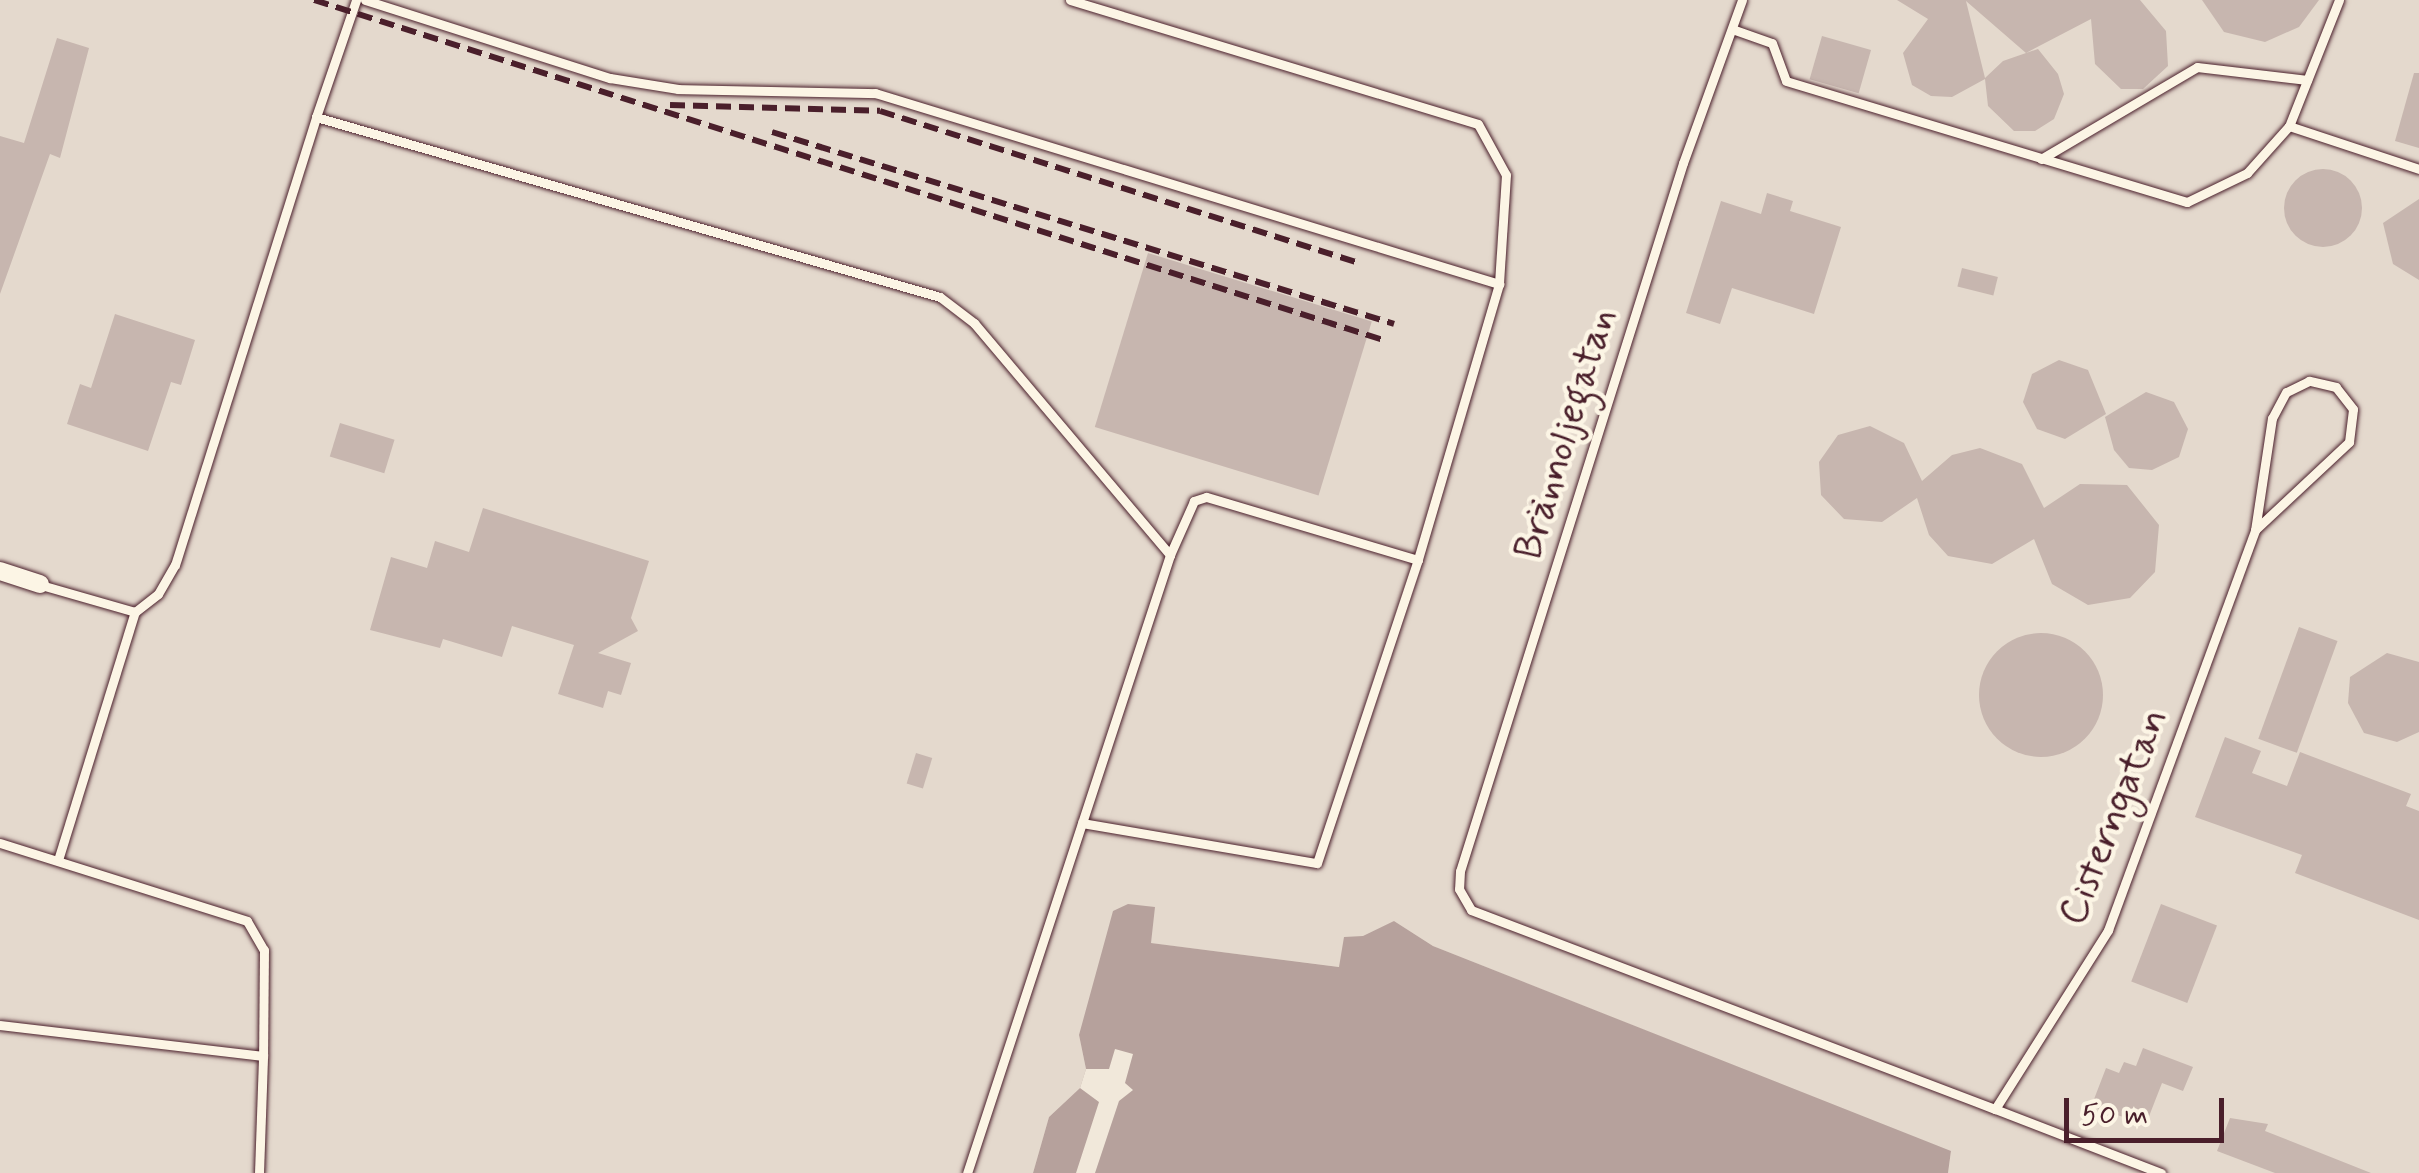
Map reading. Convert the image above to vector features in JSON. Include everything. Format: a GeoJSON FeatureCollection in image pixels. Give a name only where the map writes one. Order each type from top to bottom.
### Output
{"type":"FeatureCollection","features":[{"type":"Feature","properties":{"kind":"street"},"geometry":{"type":"LineString","coordinates":[[0,571],[40,584]]}},
{"type":"Feature","properties":{"kind":"lane"},"geometry":{"type":"LineString","coordinates":[[58,860],[135,612],[158,594],[175,565],[356,0]]}},
{"type":"Feature","properties":{"kind":"lane"},"geometry":{"type":"LineString","coordinates":[[365,0],[610,78],[678,89],[874,93],[1498,284]]}},
{"type":"Feature","properties":{"kind":"lane"},"geometry":{"type":"LineString","coordinates":[[1070,0],[1478,124],[1506,175],[1498,284],[1418,560],[1317,863],[1082,824]]}},
{"type":"Feature","properties":{"kind":"lane","name":"Brännoljegatan"},"geometry":{"type":"LineString","coordinates":[[1742,0],[1620,357],[1460,871],[1460,890],[1471,910],[1995,1110]]}},
{"type":"Feature","properties":{"kind":"lane"},"geometry":{"type":"LineString","coordinates":[[1732,30],[1772,43],[1786,81],[2188,202],[2248,173],[2288,126],[2339,0]]}},
{"type":"Feature","properties":{"kind":"lane"},"geometry":{"type":"LineString","coordinates":[[2041,159],[2197,68],[2306,80]]}},
{"type":"Feature","properties":{"kind":"lane"},"geometry":{"type":"LineString","coordinates":[[316,118],[940,297],[974,323],[1170,554]]}},
{"type":"Feature","properties":{"kind":"lane"},"geometry":{"type":"LineString","coordinates":[[2288,126],[2419,169]]}},
{"type":"Feature","properties":{"kind":"lane","name":"Cisterngatan"},"geometry":{"type":"LineString","coordinates":[[1995,1110],[2108,930],[2255,530],[2272,418],[2296,385],[2336,388],[2353,409],[2354,425],[2342,454],[2255,530]]}},
{"type":"Feature","properties":{"kind":"lane"},"geometry":{"type":"LineString","coordinates":[[967,1173],[1170,554],[1194,501],[1206,497],[1418,560]]}},
{"type":"Feature","properties":{"kind":"lane"},"geometry":{"type":"LineString","coordinates":[[40,584],[135,612]]}},
{"type":"Feature","properties":{"kind":"lane"},"geometry":{"type":"LineString","coordinates":[[0,843],[247,921],[264,950],[259,1173]]}},
{"type":"Feature","properties":{"kind":"lane"},"geometry":{"type":"LineString","coordinates":[[0,1025],[263,1056]]}},
{"type":"Feature","properties":{"kind":"lane"},"geometry":{"type":"LineString","coordinates":[[1995,1110],[2161,1173]]}},
{"type":"Feature","properties":{"kind":"shaded area"},"geometry":{"type":"Polygon","coordinates":[[[0,0],[2419,0],[2419,1173],[1948,1173],[1951,1152],[1433,946],[1394,921],[1340,967],[1150,943],[1079,1035],[1086,1069],[1080,1088],[1049,1117],[1033,1173],[0,1173],[0,0]]]}},
{"type":"Feature","properties":{"kind":"shaded area"},"geometry":{"type":"Polygon","coordinates":[[[1128,904],[1155,907],[1151,943],[1339,967],[1344,937],[1363,936],[1394,921],[1433,946],[1951,1151],[1948,1173],[1033,1173],[1049,1117],[1080,1088],[1086,1069],[1079,1035],[1113,911],[1128,904]]]}},
{"type":"Feature","properties":{"kind":"pier"},"geometry":{"type":"Polygon","coordinates":[[[1115,1049],[1133,1054],[1125,1083],[1133,1090],[1119,1101],[1095,1173],[1076,1173],[1099,1102],[1080,1088],[1086,1069],[1109,1069],[1115,1049]]]}},
{"type":"Feature","properties":{"kind":"building"},"geometry":{"type":"Polygon","coordinates":[[[1897,0],[2140,0],[2166,31],[2168,66],[2143,89],[2121,89],[2095,64],[2091,19],[2026,53],[1966,1],[1985,78],[2003,61],[2038,49],[2058,74],[2064,94],[2054,119],[2035,131],[2014,131],[1988,106],[1985,79],[1952,97],[1931,96],[1912,85],[1903,53],[1928,19],[1897,0]]]}},
{"type":"Feature","properties":{"kind":"building"},"geometry":{"type":"Polygon","coordinates":[[[2202,0],[2319,0],[2299,27],[2265,42],[2224,32],[2202,0]]]}},
{"type":"Feature","properties":{"kind":"building"},"geometry":{"type":"Polygon","coordinates":[[[1822,36],[1871,50],[1859,93],[1810,79],[1822,36]]]}},
{"type":"Feature","properties":{"kind":"building"},"geometry":{"type":"Polygon","coordinates":[[[57,38],[89,48],[60,158],[50,154],[0,294],[0,136],[24,143],[57,38]]]}},
{"type":"Feature","properties":{"kind":"building"},"geometry":{"type":"Polygon","coordinates":[[[2414,73],[2419,73],[2419,148],[2395,141],[2414,73]]]}},
{"type":"Feature","properties":{"kind":"building"},"geometry":{"type":"Polygon","coordinates":[[[2323,169],[2338,172],[2350,181],[2359,193],[2359,223],[2350,235],[2338,244],[2323,247],[2308,244],[2296,235],[2287,223],[2284,208],[2287,193],[2296,181],[2308,172],[2323,169]]]}},
{"type":"Feature","properties":{"kind":"building"},"geometry":{"type":"Polygon","coordinates":[[[1767,193],[1793,201],[1790,211],[1841,227],[1814,314],[1732,288],[1720,324],[1686,313],[1721,201],[1761,214],[1767,193]]]}},
{"type":"Feature","properties":{"kind":"building"},"geometry":{"type":"Polygon","coordinates":[[[2419,199],[2419,280],[2393,264],[2383,223],[2419,199]]]}},
{"type":"Feature","properties":{"kind":"building"},"geometry":{"type":"Polygon","coordinates":[[[1148,253],[1372,321],[1319,495],[1095,427],[1148,253]]]}},
{"type":"Feature","properties":{"kind":"building"},"geometry":{"type":"Polygon","coordinates":[[[1962,268],[1998,277],[1993,295],[1957,286],[1962,268]]]}},
{"type":"Feature","properties":{"kind":"building"},"geometry":{"type":"Polygon","coordinates":[[[115,314],[195,340],[181,385],[171,382],[148,451],[67,424],[80,384],[91,388],[115,314]]]}},
{"type":"Feature","properties":{"kind":"building"},"geometry":{"type":"Polygon","coordinates":[[[2059,360],[2088,370],[2106,414],[2065,439],[2037,429],[2023,402],[2032,374],[2059,360]]]}},
{"type":"Feature","properties":{"kind":"building"},"geometry":{"type":"Polygon","coordinates":[[[2146,392],[2174,402],[2188,429],[2179,457],[2152,470],[2129,468],[2114,450],[2105,417],[2146,392]]]}},
{"type":"Feature","properties":{"kind":"building"},"geometry":{"type":"Polygon","coordinates":[[[340,423],[395,440],[384,473],[330,456],[340,423]]]}},
{"type":"Feature","properties":{"kind":"building"},"geometry":{"type":"Polygon","coordinates":[[[1870,426],[1904,443],[1922,481],[1952,455],[1980,448],[2022,464],[2044,508],[2080,484],[2127,485],[2159,525],[2155,572],[2130,598],[2088,605],[2052,584],[2034,539],[1992,564],[1948,556],[1929,535],[1917,498],[1882,522],[1844,519],[1821,495],[1819,462],[1838,435],[1870,426]]]}},
{"type":"Feature","properties":{"kind":"building"},"geometry":{"type":"Polygon","coordinates":[[[483,508],[649,561],[631,618],[638,631],[598,653],[631,663],[621,695],[608,691],[603,708],[558,694],[574,645],[512,626],[502,657],[443,639],[440,648],[370,630],[391,557],[427,568],[435,541],[469,552],[483,508]]]}},
{"type":"Feature","properties":{"kind":"building"},"geometry":{"type":"Polygon","coordinates":[[[2299,627],[2338,641],[2297,753],[2258,739],[2299,627]]]}},
{"type":"Feature","properties":{"kind":"building"},"geometry":{"type":"Polygon","coordinates":[[[2041,633],[2065,637],[2085,651],[2099,671],[2103,695],[2099,719],[2085,739],[2065,753],[2041,757],[2017,753],[1997,739],[1983,719],[1979,695],[1983,671],[1997,651],[2017,637],[2041,633]]]}},
{"type":"Feature","properties":{"kind":"building"},"geometry":{"type":"Polygon","coordinates":[[[2387,653],[2419,662],[2419,732],[2397,742],[2364,733],[2348,703],[2350,677],[2387,653]]]}},
{"type":"Feature","properties":{"kind":"building"},"geometry":{"type":"Polygon","coordinates":[[[2225,737],[2261,751],[2252,773],[2287,786],[2300,752],[2411,794],[2406,806],[2419,811],[2419,920],[2295,873],[2302,855],[2195,817],[2225,737]]]}},
{"type":"Feature","properties":{"kind":"building"},"geometry":{"type":"Polygon","coordinates":[[[916,753],[932,758],[923,789],[907,784],[916,753]]]}},
{"type":"Feature","properties":{"kind":"building"},"geometry":{"type":"Polygon","coordinates":[[[2161,904],[2217,926],[2187,1003],[2131,981],[2161,904]]]}},
{"type":"Feature","properties":{"kind":"building"},"geometry":{"type":"Polygon","coordinates":[[[2143,1048],[2193,1067],[2183,1091],[2162,1083],[2146,1124],[2091,1107],[2106,1068],[2119,1073],[2124,1062],[2136,1066],[2143,1048]]]}},
{"type":"Feature","properties":{"kind":"building"},"geometry":{"type":"Polygon","coordinates":[[[2230,1118],[2268,1124],[2265,1131],[2371,1173],[2275,1173],[2217,1151],[2230,1118]]]}},
{"type":"Feature","properties":{"kind":"railway"},"geometry":{"type":"LineString","coordinates":[[314,0],[1383,340]]}},
{"type":"Feature","properties":{"kind":"railway"},"geometry":{"type":"LineString","coordinates":[[670,105],[880,111],[1359,263]]}},
{"type":"Feature","properties":{"kind":"railway"},"geometry":{"type":"LineString","coordinates":[[772,132],[1394,324]]}}]}
